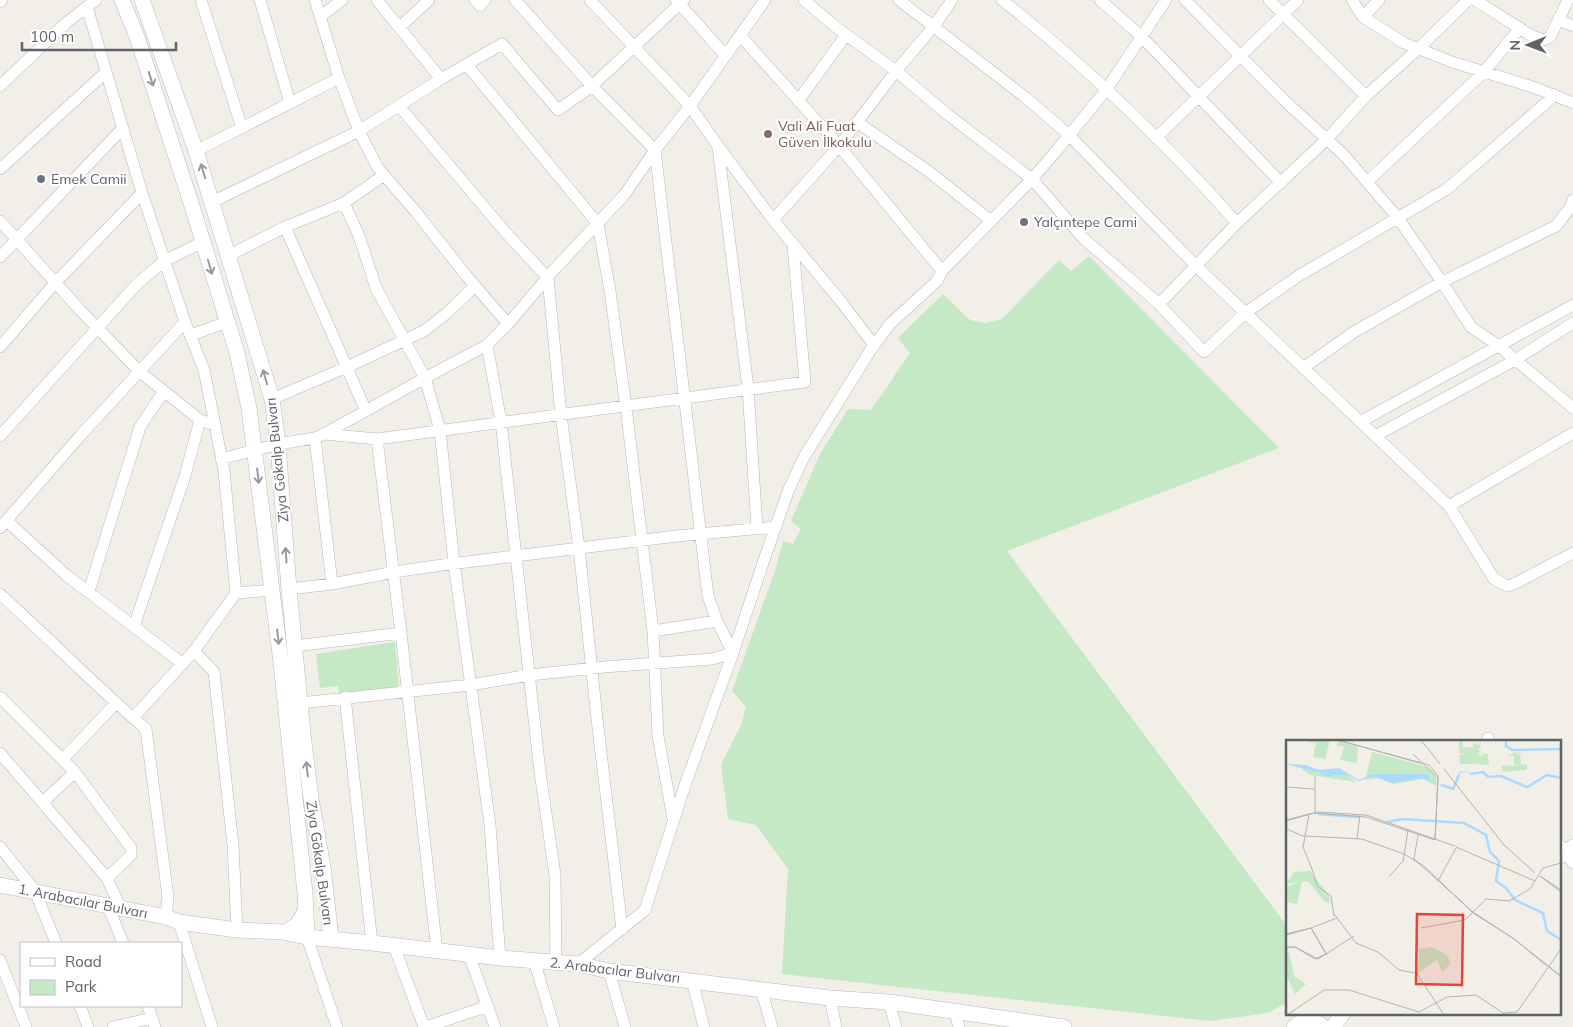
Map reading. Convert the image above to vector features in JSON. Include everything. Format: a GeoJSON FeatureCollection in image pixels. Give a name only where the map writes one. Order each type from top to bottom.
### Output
{"type":"FeatureCollection","features":[{"type":"Feature","properties":{"kind":"main road","name":"Ziya Gökalp Bulvarı"},"geometry":{"type":"LineString","coordinates":[[122,0],[140,46],[237,353],[249,408],[272,590],[308,937]]}},
{"type":"Feature","properties":{"kind":"main road","name":"Ziya Gökalp Bulvarı"},"geometry":{"type":"LineString","coordinates":[[142,0],[196,151],[272,399],[278,444],[300,703],[311,798],[323,867],[330,938]]}},
{"type":"Feature","properties":{"kind":"main road"},"geometry":{"type":"LineString","coordinates":[[1564,850],[1573,836]]}},
{"type":"Feature","properties":{"kind":"main road","name":"1. Arabacılar Bulvarı"},"geometry":{"type":"LineString","coordinates":[[0,885],[172,919]]}},
{"type":"Feature","properties":{"kind":"main road"},"geometry":{"type":"LineString","coordinates":[[0,896],[35,891]]}},
{"type":"Feature","properties":{"kind":"main road","name":"2. Arabacılar Bulvarı"},"geometry":{"type":"LineString","coordinates":[[172,919],[237,930],[282,932],[308,937],[372,942],[469,955],[578,964],[609,971],[830,998],[889,1002],[1030,1025],[1064,1027]]}},
{"type":"Feature","properties":{"kind":"main road"},"geometry":{"type":"LineString","coordinates":[[1333,1027],[1342,1014]]}},
{"type":"Feature","properties":{"kind":"main road"},"geometry":{"type":"LineString","coordinates":[[1298,1023],[1312,1020],[1323,1027]]}},
{"type":"Feature","properties":{"kind":"street"},"geometry":{"type":"LineString","coordinates":[[201,0],[242,128]]}},
{"type":"Feature","properties":{"kind":"street"},"geometry":{"type":"LineString","coordinates":[[260,0],[290,103]]}},
{"type":"Feature","properties":{"kind":"street"},"geometry":{"type":"LineString","coordinates":[[316,0],[339,78],[359,131],[378,168],[508,324]]}},
{"type":"Feature","properties":{"kind":"street"},"geometry":{"type":"LineString","coordinates":[[320,16],[342,0]]}},
{"type":"Feature","properties":{"kind":"street"},"geometry":{"type":"LineString","coordinates":[[377,0],[441,79]]}},
{"type":"Feature","properties":{"kind":"street"},"geometry":{"type":"LineString","coordinates":[[400,27],[429,0]]}},
{"type":"Feature","properties":{"kind":"street"},"geometry":{"type":"LineString","coordinates":[[475,0],[480,6],[485,0]]}},
{"type":"Feature","properties":{"kind":"street"},"geometry":{"type":"LineString","coordinates":[[515,0],[592,86],[655,150],[699,534],[708,596],[717,622],[733,653]]}},
{"type":"Feature","properties":{"kind":"street"},"geometry":{"type":"LineString","coordinates":[[590,0],[690,106],[773,220],[839,299],[874,345]]}},
{"type":"Feature","properties":{"kind":"street"},"geometry":{"type":"LineString","coordinates":[[319,436],[487,345],[625,194],[765,0]]}},
{"type":"Feature","properties":{"kind":"street"},"geometry":{"type":"LineString","coordinates":[[804,0],[846,35],[896,71],[947,114],[1032,179],[1083,238],[1158,303],[1204,352],[1245,313],[1300,275],[1447,188],[1554,95]]}},
{"type":"Feature","properties":{"kind":"street"},"geometry":{"type":"LineString","coordinates":[[899,0],[1025,97],[1069,135],[1196,266],[1449,506],[1494,579],[1508,586],[1573,553]]}},
{"type":"Feature","properties":{"kind":"street"},"geometry":{"type":"LineString","coordinates":[[773,220],[839,146],[896,71],[934,26],[952,0]]}},
{"type":"Feature","properties":{"kind":"street"},"geometry":{"type":"LineString","coordinates":[[1002,0],[1074,60],[1106,90],[1197,178],[1237,223]]}},
{"type":"Feature","properties":{"kind":"street"},"geometry":{"type":"LineString","coordinates":[[1100,0],[1141,36],[1281,183]]}},
{"type":"Feature","properties":{"kind":"street"},"geometry":{"type":"LineString","coordinates":[[578,964],[645,910],[789,489],[804,457],[874,345],[890,324],[937,281],[942,271],[1032,179],[1106,90],[1166,0]]}},
{"type":"Feature","properties":{"kind":"street"},"geometry":{"type":"LineString","coordinates":[[1185,0],[1288,104],[1343,154],[1398,218],[1471,327],[1499,346],[1573,408]]}},
{"type":"Feature","properties":{"kind":"street"},"geometry":{"type":"LineString","coordinates":[[1269,0],[1366,96]]}},
{"type":"Feature","properties":{"kind":"street"},"geometry":{"type":"LineString","coordinates":[[1156,138],[1298,0]]}},
{"type":"Feature","properties":{"kind":"street"},"geometry":{"type":"LineString","coordinates":[[1352,0],[1363,17],[1404,43],[1452,62],[1573,103]]}},
{"type":"Feature","properties":{"kind":"street"},"geometry":{"type":"LineString","coordinates":[[1363,17],[1379,0]]}},
{"type":"Feature","properties":{"kind":"street"},"geometry":{"type":"LineString","coordinates":[[1158,303],[1237,223],[1327,139],[1366,96],[1468,0]]}},
{"type":"Feature","properties":{"kind":"street"},"geometry":{"type":"LineString","coordinates":[[1474,0],[1543,40],[1550,37],[1568,0]]}},
{"type":"Feature","properties":{"kind":"street"},"geometry":{"type":"LineString","coordinates":[[212,202],[359,131],[441,79],[502,44],[558,110],[592,86],[680,1],[726,56]]}},
{"type":"Feature","properties":{"kind":"street"},"geometry":{"type":"LineString","coordinates":[[0,86],[66,23],[91,3],[106,72],[142,193],[185,322],[192,335],[204,370],[224,471],[236,593],[194,651],[133,718]]}},
{"type":"Feature","properties":{"kind":"street"},"geometry":{"type":"LineString","coordinates":[[1559,20],[1573,26]]}},
{"type":"Feature","properties":{"kind":"street"},"geometry":{"type":"LineString","coordinates":[[1367,182],[1484,72],[1520,28]]}},
{"type":"Feature","properties":{"kind":"street"},"geometry":{"type":"LineString","coordinates":[[740,35],[839,146],[942,271]]}},
{"type":"Feature","properties":{"kind":"street"},"geometry":{"type":"LineString","coordinates":[[798,101],[846,35]]}},
{"type":"Feature","properties":{"kind":"street"},"geometry":{"type":"LineString","coordinates":[[466,65],[598,224],[610,291],[626,407],[653,631],[658,736],[674,821]]}},
{"type":"Feature","properties":{"kind":"street"},"geometry":{"type":"LineString","coordinates":[[0,168],[106,72]]}},
{"type":"Feature","properties":{"kind":"street"},"geometry":{"type":"LineString","coordinates":[[196,151],[339,78]]}},
{"type":"Feature","properties":{"kind":"street"},"geometry":{"type":"LineString","coordinates":[[398,106],[507,234],[548,278],[561,415],[579,548],[591,669],[622,930]]}},
{"type":"Feature","properties":{"kind":"street"},"geometry":{"type":"LineString","coordinates":[[857,122],[928,171],[990,220]]}},
{"type":"Feature","properties":{"kind":"street"},"geometry":{"type":"LineString","coordinates":[[0,257],[123,128]]}},
{"type":"Feature","properties":{"kind":"street"},"geometry":{"type":"LineString","coordinates":[[718,146],[748,388],[757,528]]}},
{"type":"Feature","properties":{"kind":"street"},"geometry":{"type":"LineString","coordinates":[[228,256],[285,227],[344,203],[384,175]]}},
{"type":"Feature","properties":{"kind":"street"},"geometry":{"type":"LineString","coordinates":[[0,347],[55,283],[142,193]]}},
{"type":"Feature","properties":{"kind":"street"},"geometry":{"type":"LineString","coordinates":[[1303,368],[1354,332],[1442,282],[1556,226],[1570,208],[1573,200]]}},
{"type":"Feature","properties":{"kind":"street"},"geometry":{"type":"LineString","coordinates":[[344,203],[359,236],[376,288],[425,378],[440,430],[454,563],[490,825],[500,958]]}},
{"type":"Feature","properties":{"kind":"street"},"geometry":{"type":"LineString","coordinates":[[0,222],[96,328],[140,372],[200,420],[215,425]]}},
{"type":"Feature","properties":{"kind":"street"},"geometry":{"type":"LineString","coordinates":[[285,227],[366,411]]}},
{"type":"Feature","properties":{"kind":"street"},"geometry":{"type":"LineString","coordinates":[[0,436],[136,285],[164,261],[202,242]]}},
{"type":"Feature","properties":{"kind":"street"},"geometry":{"type":"LineString","coordinates":[[221,459],[278,444],[319,436],[377,439],[685,399],[748,388],[805,382],[793,245]]}},
{"type":"Feature","properties":{"kind":"street"},"geometry":{"type":"LineString","coordinates":[[272,399],[424,331],[447,313],[475,286]]}},
{"type":"Feature","properties":{"kind":"street"},"geometry":{"type":"LineString","coordinates":[[1360,422],[1573,305]]}},
{"type":"Feature","properties":{"kind":"street"},"geometry":{"type":"LineString","coordinates":[[182,664],[3,524],[80,436],[185,322]]}},
{"type":"Feature","properties":{"kind":"street"},"geometry":{"type":"LineString","coordinates":[[192,335],[227,322]]}},
{"type":"Feature","properties":{"kind":"street"},"geometry":{"type":"LineString","coordinates":[[1375,436],[1515,360],[1573,323]]}},
{"type":"Feature","properties":{"kind":"street"},"geometry":{"type":"LineString","coordinates":[[487,345],[501,422],[540,772],[555,875],[556,962]]}},
{"type":"Feature","properties":{"kind":"street"},"geometry":{"type":"LineString","coordinates":[[89,591],[140,427],[164,391]]}},
{"type":"Feature","properties":{"kind":"street"},"geometry":{"type":"LineString","coordinates":[[134,626],[182,485],[200,420]]}},
{"type":"Feature","properties":{"kind":"street"},"geometry":{"type":"LineString","coordinates":[[1449,506],[1573,433]]}},
{"type":"Feature","properties":{"kind":"street"},"geometry":{"type":"LineString","coordinates":[[319,436],[332,584]]}},
{"type":"Feature","properties":{"kind":"street"},"geometry":{"type":"LineString","coordinates":[[377,439],[437,951]]}},
{"type":"Feature","properties":{"kind":"street"},"geometry":{"type":"LineString","coordinates":[[289,589],[332,584],[454,563],[699,534],[776,527]]}},
{"type":"Feature","properties":{"kind":"street"},"geometry":{"type":"LineString","coordinates":[[236,593],[272,590]]}},
{"type":"Feature","properties":{"kind":"street"},"geometry":{"type":"LineString","coordinates":[[1,596],[146,729],[168,897],[172,919],[181,942]]}},
{"type":"Feature","properties":{"kind":"street"},"geometry":{"type":"LineString","coordinates":[[653,631],[717,622]]}},
{"type":"Feature","properties":{"kind":"street"},"geometry":{"type":"LineString","coordinates":[[295,646],[401,633]]}},
{"type":"Feature","properties":{"kind":"street"},"geometry":{"type":"LineString","coordinates":[[194,651],[214,672],[233,845],[237,930]]}},
{"type":"Feature","properties":{"kind":"street"},"geometry":{"type":"LineString","coordinates":[[300,703],[470,685],[530,675],[712,659],[733,653]]}},
{"type":"Feature","properties":{"kind":"street"},"geometry":{"type":"LineString","coordinates":[[0,697],[63,759],[131,848],[131,856],[107,878]]}},
{"type":"Feature","properties":{"kind":"street"},"geometry":{"type":"LineString","coordinates":[[345,697],[372,942]]}},
{"type":"Feature","properties":{"kind":"street"},"geometry":{"type":"LineString","coordinates":[[63,759],[116,703]]}},
{"type":"Feature","properties":{"kind":"street"},"geometry":{"type":"LineString","coordinates":[[0,753],[107,878],[123,942]]}},
{"type":"Feature","properties":{"kind":"street"},"geometry":{"type":"LineString","coordinates":[[43,802],[74,772]]}},
{"type":"Feature","properties":{"kind":"street"},"geometry":{"type":"LineString","coordinates":[[0,847],[35,891],[56,942]]}},
{"type":"Feature","properties":{"kind":"street"},"geometry":{"type":"LineString","coordinates":[[282,932],[295,924],[306,906]]}},
{"type":"Feature","properties":{"kind":"street"},"geometry":{"type":"LineString","coordinates":[[308,937],[337,1027]]}},
{"type":"Feature","properties":{"kind":"street"},"geometry":{"type":"LineString","coordinates":[[182,946],[212,1027]]}},
{"type":"Feature","properties":{"kind":"street"},"geometry":{"type":"LineString","coordinates":[[394,946],[425,1027],[488,1006]]}},
{"type":"Feature","properties":{"kind":"street"},"geometry":{"type":"LineString","coordinates":[[469,955],[495,1027]]}},
{"type":"Feature","properties":{"kind":"street"},"geometry":{"type":"LineString","coordinates":[[0,960],[26,1027]]}},
{"type":"Feature","properties":{"kind":"street"},"geometry":{"type":"LineString","coordinates":[[534,960],[554,1027]]}},
{"type":"Feature","properties":{"kind":"street"},"geometry":{"type":"LineString","coordinates":[[609,971],[625,1027]]}},
{"type":"Feature","properties":{"kind":"street"},"geometry":{"type":"LineString","coordinates":[[692,980],[704,1027]]}},
{"type":"Feature","properties":{"kind":"street"},"geometry":{"type":"LineString","coordinates":[[761,989],[772,1027]]}},
{"type":"Feature","properties":{"kind":"street"},"geometry":{"type":"LineString","coordinates":[[830,998],[836,1027]]}},
{"type":"Feature","properties":{"kind":"street"},"geometry":{"type":"LineString","coordinates":[[889,1002],[896,1027]]}},
{"type":"Feature","properties":{"kind":"street"},"geometry":{"type":"LineString","coordinates":[[80,1007],[88,1027]]}},
{"type":"Feature","properties":{"kind":"street"},"geometry":{"type":"LineString","coordinates":[[113,1027],[154,1022],[148,1007]]}},
{"type":"Feature","properties":{"kind":"street"},"geometry":{"type":"LineString","coordinates":[[955,1012],[959,1027]]}},
{"type":"Feature","properties":{"kind":"green space"},"geometry":{"type":"Polygon","coordinates":[[[1089,256],[1279,448],[1007,551],[1286,925],[1286,1003],[1268,1013],[1210,1021],[782,974],[788,869],[756,825],[728,819],[721,765],[741,725],[746,707],[732,691],[776,568],[783,541],[793,544],[801,529],[791,521],[820,454],[848,409],[871,410],[910,353],[898,338],[943,294],[970,320],[986,323],[1002,319],[1059,260],[1071,271],[1089,256]]]}},
{"type":"Feature","properties":{"kind":"green space"},"geometry":{"type":"Polygon","coordinates":[[[395,642],[399,688],[339,696],[338,686],[320,688],[316,654],[395,642]]]}},
{"type":"Feature","properties":{"kind":"place","name":"Vali Ali Fuat Güven İlkokulu"},"geometry":{"type":"Point","coordinates":[768,134]}},
{"type":"Feature","properties":{"kind":"place","name":"Emek Camii"},"geometry":{"type":"Point","coordinates":[41,179]}},
{"type":"Feature","properties":{"kind":"place","name":"Yalçıntepe Cami"},"geometry":{"type":"Point","coordinates":[1024,222]}}]}
